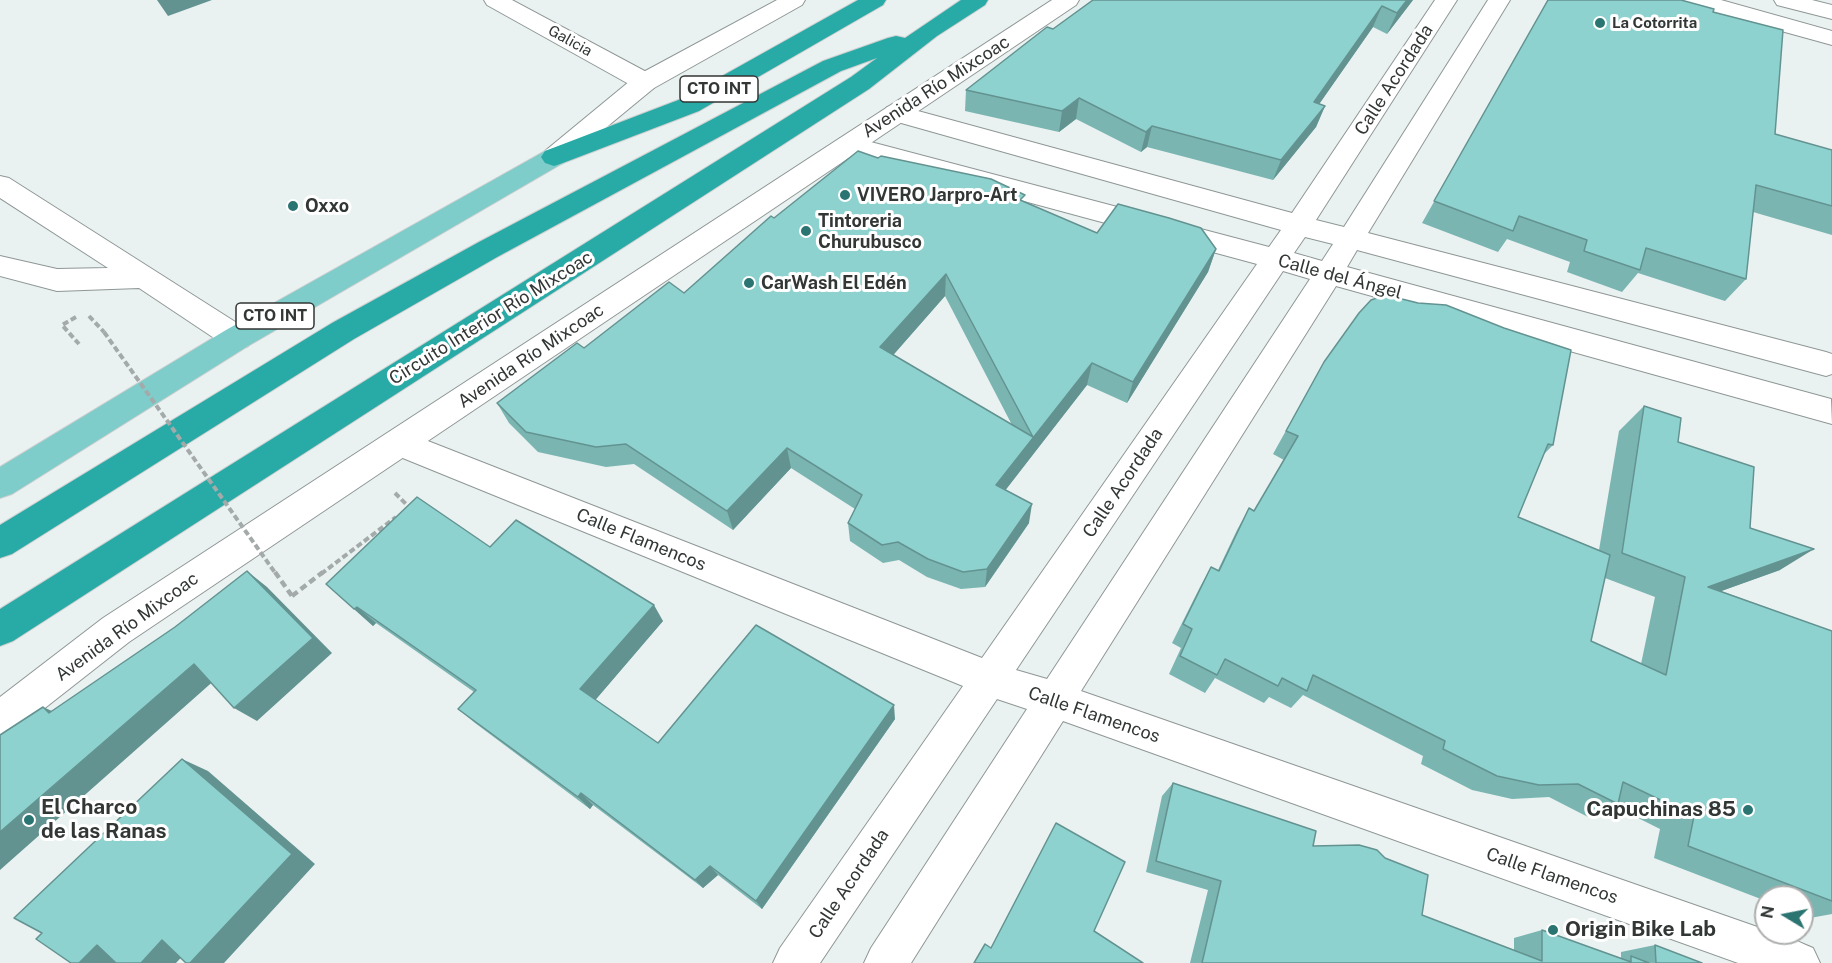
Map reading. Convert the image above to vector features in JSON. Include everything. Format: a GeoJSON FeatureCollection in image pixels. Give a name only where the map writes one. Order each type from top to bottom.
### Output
{"type":"FeatureCollection","features":[{"type":"Feature","properties":{"kind":"highway","name":"CTO INT"},"geometry":{"type":"LineString","coordinates":[[554,157],[690,105],[875,0]]}},
{"type":"Feature","properties":{"kind":"highway","name":"Circuito Interior Río Mixcoac"},"geometry":{"type":"LineString","coordinates":[[0,629],[860,83],[929,31],[977,0]]}},
{"type":"Feature","properties":{"kind":"highway"},"geometry":{"type":"LineString","coordinates":[[0,543],[343,331],[489,249],[725,126],[832,66],[929,31]]}},
{"type":"Feature","properties":{"kind":"main road","name":"CTO INT"},"geometry":{"type":"LineString","coordinates":[[0,484],[237,338],[554,157]]}},
{"type":"Feature","properties":{"kind":"street","name":"Galicia"},"geometry":{"type":"LineString","coordinates":[[495,0],[645,82]]}},
{"type":"Feature","properties":{"kind":"street","name":"CTO INT"},"geometry":{"type":"LineString","coordinates":[[554,157],[645,82],[794,0]]}},
{"type":"Feature","properties":{"kind":"street","name":"Avenida Río Mixcoac"},"geometry":{"type":"LineString","coordinates":[[0,720],[116,630],[1068,0]]}},
{"type":"Feature","properties":{"kind":"street","name":"Calle Acordada"},"geometry":{"type":"LineString","coordinates":[[795,963],[1299,225],[1446,0]]}},
{"type":"Feature","properties":{"kind":"street"},"geometry":{"type":"LineString","coordinates":[[886,963],[1351,239],[1499,0]]}},
{"type":"Feature","properties":{"kind":"street"},"geometry":{"type":"LineString","coordinates":[[1695,0],[1832,38]]}},
{"type":"Feature","properties":{"kind":"street"},"geometry":{"type":"LineString","coordinates":[[1785,0],[1832,12]]}},
{"type":"Feature","properties":{"kind":"street"},"geometry":{"type":"LineString","coordinates":[[896,113],[1351,239],[1829,361],[1823,386],[1832,413]]}},
{"type":"Feature","properties":{"kind":"street","name":"Calle del Ángel"},"geometry":{"type":"LineString","coordinates":[[848,145],[1329,273],[1832,413]]}},
{"type":"Feature","properties":{"kind":"street"},"geometry":{"type":"LineString","coordinates":[[0,185],[237,338]]}},
{"type":"Feature","properties":{"kind":"street"},"geometry":{"type":"LineString","coordinates":[[0,266],[57,280],[144,276]]}},
{"type":"Feature","properties":{"kind":"street","name":"Calle Flamencos"},"geometry":{"type":"LineString","coordinates":[[399,443],[989,679],[1798,963]]}},
{"type":"Feature","properties":{"kind":"path"},"geometry":{"type":"LineString","coordinates":[[79,344],[62,325],[85,312],[104,332],[292,596],[409,507]]}},
{"type":"Feature","properties":{"kind":"building"},"geometry":{"type":"Polygon","coordinates":[[[1093,0],[1407,0],[1397,13],[1382,6],[1314,102],[1325,106],[1281,160],[1152,126],[1146,132],[1079,98],[1062,111],[966,90],[1047,27],[1053,29],[1093,0]]]}},
{"type":"Feature","properties":{"kind":"building"},"geometry":{"type":"Polygon","coordinates":[[[1548,0],[1681,0],[1714,9],[1713,12],[1783,30],[1775,134],[1832,150],[1832,206],[1756,185],[1746,279],[1646,248],[1640,270],[1584,251],[1587,240],[1519,216],[1513,231],[1434,201],[1548,0]]]}},
{"type":"Feature","properties":{"kind":"building"},"geometry":{"type":"Polygon","coordinates":[[[858,151],[878,158],[881,156],[991,179],[1025,195],[1020,200],[1097,233],[1118,204],[1201,228],[1216,249],[1133,382],[1092,363],[996,485],[1032,504],[987,569],[963,572],[928,559],[898,542],[882,545],[848,523],[862,495],[787,448],[727,511],[626,444],[596,447],[526,432],[497,403],[577,343],[584,348],[669,282],[684,293],[771,216],[774,218],[858,151]],[[946,274],[880,347],[1033,437],[946,274]]]}},
{"type":"Feature","properties":{"kind":"building"},"geometry":{"type":"Polygon","coordinates":[[[1386,295],[1418,303],[1446,305],[1504,328],[1571,350],[1553,445],[1548,444],[1518,517],[1610,555],[1591,641],[1666,675],[1685,577],[1622,553],[1644,406],[1681,418],[1678,442],[1754,467],[1750,528],[1814,549],[1708,587],[1832,631],[1832,901],[1814,894],[1814,885],[1790,885],[1688,846],[1694,816],[1623,782],[1618,804],[1578,784],[1539,785],[1497,776],[1443,749],[1445,741],[1313,675],[1307,691],[1282,678],[1278,686],[1225,659],[1217,675],[1180,656],[1192,629],[1183,624],[1211,567],[1219,571],[1249,508],[1254,511],[1298,436],[1286,431],[1324,362],[1371,300],[1386,295]]]}},
{"type":"Feature","properties":{"kind":"building"},"geometry":{"type":"Polygon","coordinates":[[[417,497],[490,547],[516,520],[654,605],[580,689],[658,743],[756,625],[894,705],[756,901],[710,866],[695,880],[581,793],[578,797],[458,709],[476,690],[357,607],[354,609],[326,584],[417,497]]]}},
{"type":"Feature","properties":{"kind":"building"},"geometry":{"type":"Polygon","coordinates":[[[247,571],[313,638],[234,708],[194,664],[0,832],[0,735],[43,707],[49,713],[175,627],[247,571]]]}},
{"type":"Feature","properties":{"kind":"building"},"geometry":{"type":"Polygon","coordinates":[[[182,759],[292,854],[190,963],[186,963],[162,940],[141,963],[116,963],[97,945],[79,963],[71,963],[36,939],[42,933],[14,918],[182,759]]]}},
{"type":"Feature","properties":{"kind":"building"},"geometry":{"type":"Polygon","coordinates":[[[1173,783],[1316,831],[1313,846],[1359,845],[1377,850],[1385,858],[1428,875],[1422,915],[1542,961],[1542,930],[1631,962],[1631,956],[1649,963],[1202,963],[1221,881],[1156,861],[1173,783]]]}},
{"type":"Feature","properties":{"kind":"building"},"geometry":{"type":"Polygon","coordinates":[[[1056,823],[1125,862],[1094,931],[1143,963],[974,963],[985,944],[991,948],[1056,823]]]}},
{"type":"Feature","properties":{"kind":"building"},"geometry":{"type":"Polygon","coordinates":[[[1655,945],[1702,963],[1656,963],[1655,945]]]}},
{"type":"Feature","properties":{"kind":"place","name":"La Cotorrita"},"geometry":{"type":"Point","coordinates":[1600,23]}},
{"type":"Feature","properties":{"kind":"place","name":"VIVERO Jarpro-Art"},"geometry":{"type":"Point","coordinates":[845,195]}},
{"type":"Feature","properties":{"kind":"place","name":"Oxxo"},"geometry":{"type":"Point","coordinates":[293,206]}},
{"type":"Feature","properties":{"kind":"place","name":"Tintoreria Churubusco"},"geometry":{"type":"Point","coordinates":[806,231]}},
{"type":"Feature","properties":{"kind":"place","name":"CarWash El Edén"},"geometry":{"type":"Point","coordinates":[749,283]}},
{"type":"Feature","properties":{"kind":"place","name":"Capuchinas 85"},"geometry":{"type":"Point","coordinates":[1748,810]}},
{"type":"Feature","properties":{"kind":"place","name":"El Charco de las Ranas"},"geometry":{"type":"Point","coordinates":[29,820]}},
{"type":"Feature","properties":{"kind":"place","name":"Origin Bike Lab"},"geometry":{"type":"Point","coordinates":[1553,930]}}]}
